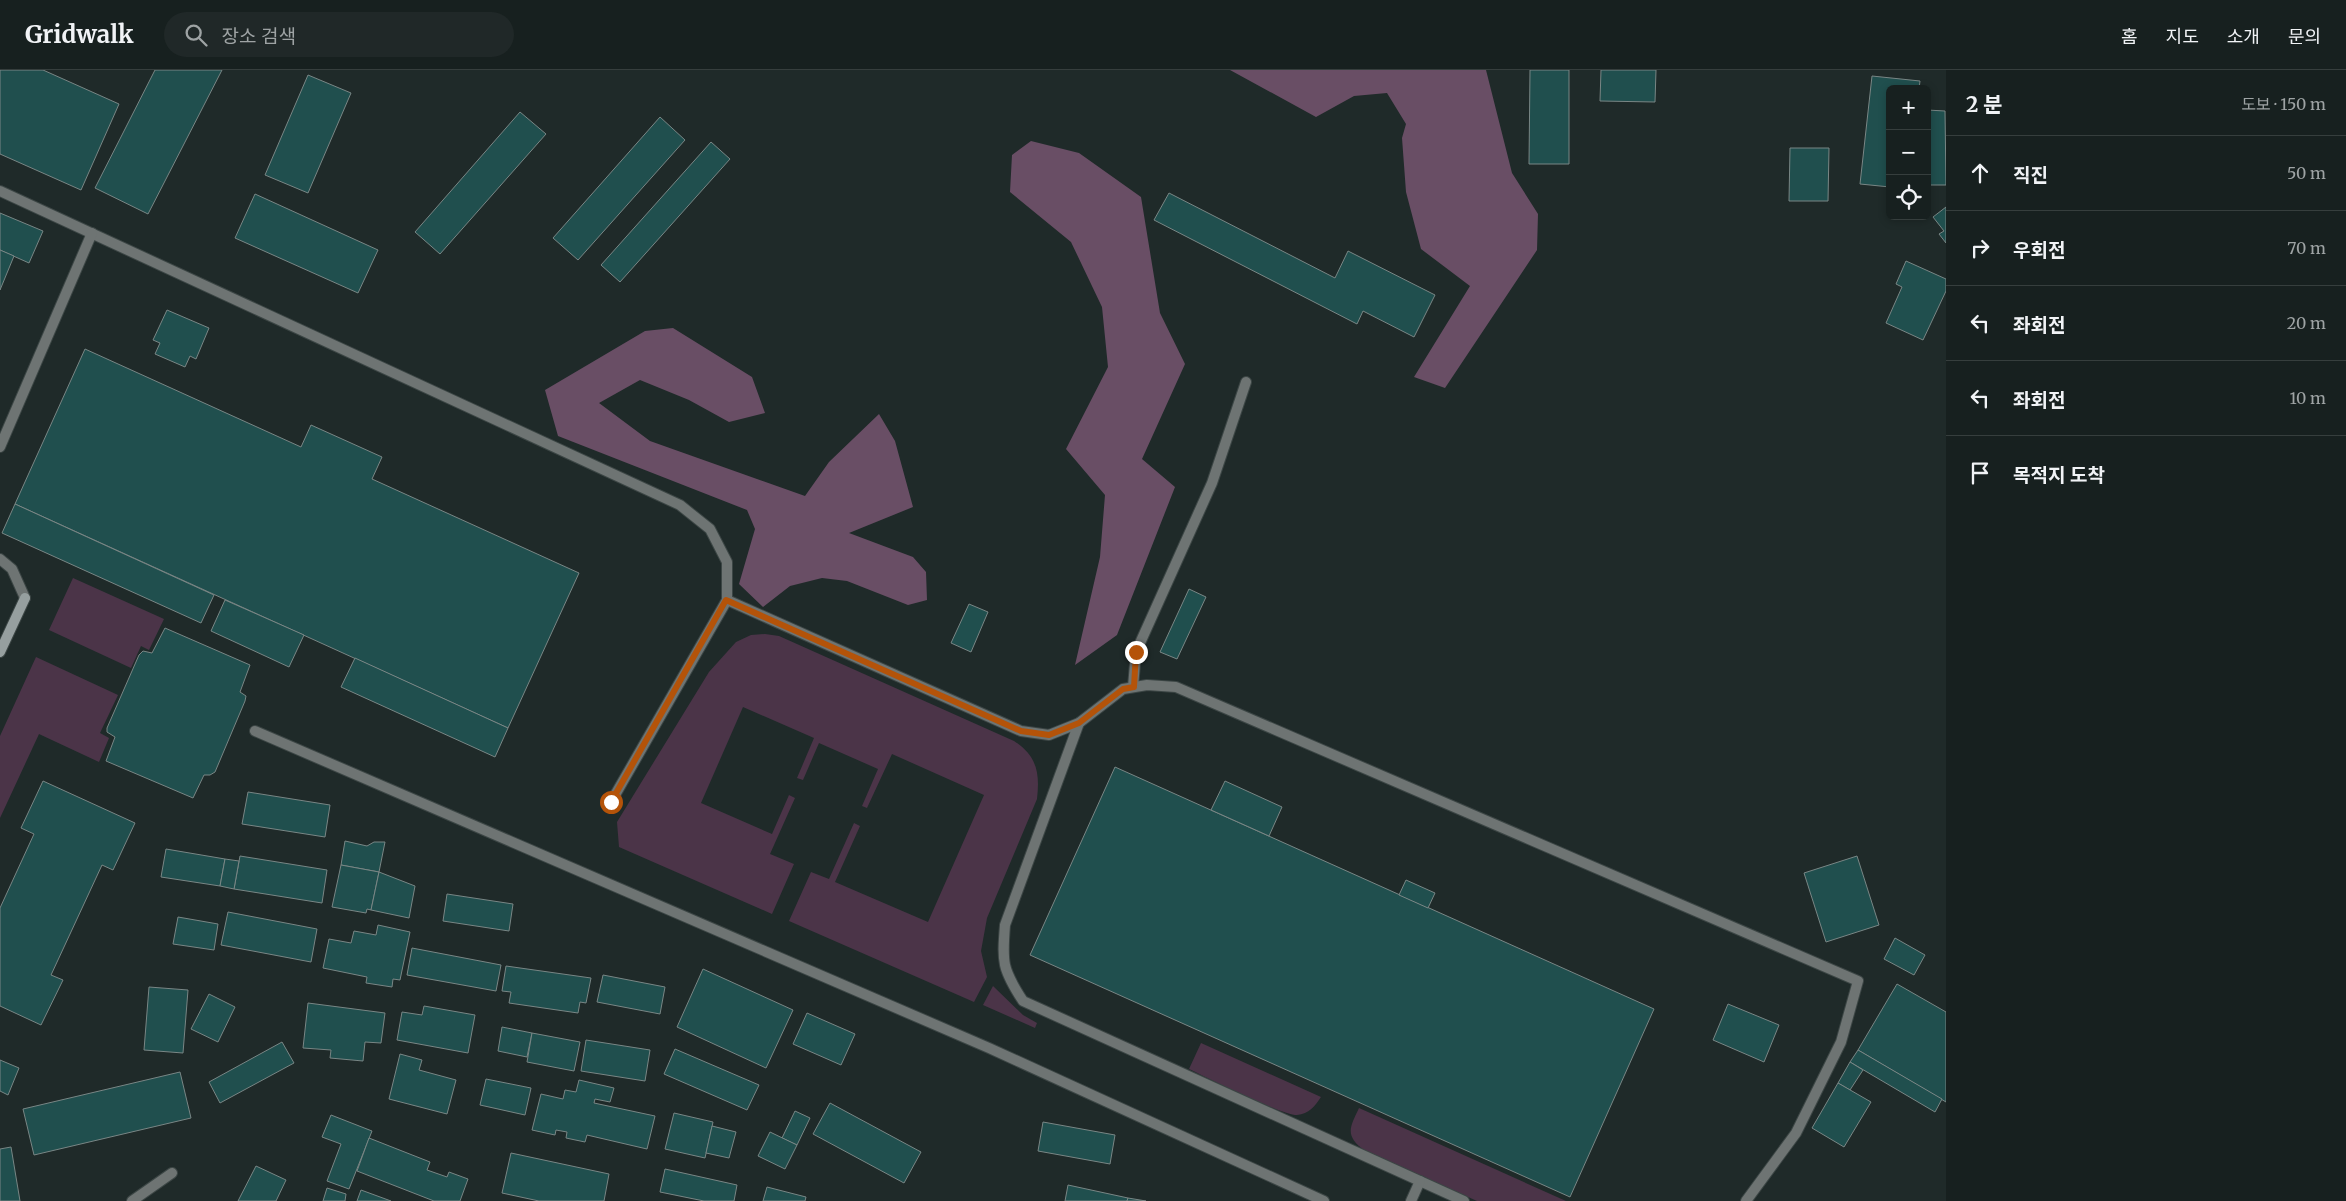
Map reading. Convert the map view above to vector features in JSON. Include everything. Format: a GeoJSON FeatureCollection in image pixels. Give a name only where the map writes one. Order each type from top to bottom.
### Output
{"type":"FeatureCollection","features":[{"type":"Feature","properties":{"kind":"main road"},"geometry":{"type":"LineString","coordinates":[[0,652],[25,598]]}},
{"type":"Feature","properties":{"kind":"street"},"geometry":{"type":"LineString","coordinates":[[0,191],[680,505],[710,529],[727,562],[726,600],[611,802]]}},
{"type":"Feature","properties":{"kind":"street"},"geometry":{"type":"LineString","coordinates":[[0,447],[92,233]]}},
{"type":"Feature","properties":{"kind":"street"},"geometry":{"type":"LineString","coordinates":[[1134,687],[1136,652],[1212,483],[1246,382]]}},
{"type":"Feature","properties":{"kind":"street"},"geometry":{"type":"LineString","coordinates":[[0,559],[12,569],[25,598]]}},
{"type":"Feature","properties":{"kind":"street"},"geometry":{"type":"LineString","coordinates":[[726,600],[1021,731],[1049,735],[1079,723],[1123,689],[1147,685],[1176,687],[1858,981],[1841,1042],[1796,1133],[1746,1201]]}},
{"type":"Feature","properties":{"kind":"street"},"geometry":{"type":"LineString","coordinates":[[1079,723],[1005,925],[1003,955],[1007,978],[1023,1001],[1464,1201]]}},
{"type":"Feature","properties":{"kind":"street"},"geometry":{"type":"LineString","coordinates":[[255,731],[989,1048],[1324,1201]]}},
{"type":"Feature","properties":{"kind":"street"},"geometry":{"type":"LineString","coordinates":[[132,1201],[172,1173]]}},
{"type":"Feature","properties":{"kind":"street"},"geometry":{"type":"LineString","coordinates":[[1411,1201],[1420,1181]]}},
{"type":"Feature","properties":{"kind":"shaded area"},"geometry":{"type":"Polygon","coordinates":[[[1230,70],[1486,70],[1512,173],[1538,214],[1537,250],[1445,388],[1414,377],[1470,286],[1421,249],[1406,192],[1402,138],[1406,124],[1387,93],[1354,96],[1316,117],[1230,70]]]}},
{"type":"Feature","properties":{"kind":"shaded area"},"geometry":{"type":"Polygon","coordinates":[[[1031,141],[1079,153],[1141,197],[1160,313],[1185,364],[1142,459],[1175,487],[1117,635],[1075,665],[1100,557],[1105,495],[1066,449],[1108,367],[1102,307],[1071,242],[1010,192],[1012,155],[1031,141]]]}},
{"type":"Feature","properties":{"kind":"shaded area"},"geometry":{"type":"Polygon","coordinates":[[[673,328],[752,377],[765,413],[729,422],[689,400],[640,380],[599,403],[650,441],[805,496],[829,462],[879,414],[895,441],[913,507],[849,533],[913,557],[926,572],[927,600],[908,605],[847,581],[822,578],[790,586],[763,607],[739,584],[755,529],[747,510],[558,436],[545,390],[645,331],[673,328]]]}},
{"type":"Feature","properties":{"kind":"shaded area"},"geometry":{"type":"Polygon","coordinates":[[[73,578],[164,619],[149,650],[141,646],[131,668],[49,630],[73,578]]]}},
{"type":"Feature","properties":{"kind":"shaded area"},"geometry":{"type":"Polygon","coordinates":[[[751,635],[779,636],[1014,741],[1032,759],[1038,781],[1037,799],[987,918],[981,951],[987,977],[974,1002],[789,921],[811,872],[829,879],[854,823],[860,826],[835,882],[928,922],[984,795],[892,754],[867,808],[862,806],[878,769],[819,743],[803,780],[797,778],[814,738],[743,707],[701,803],[772,834],[789,795],[795,798],[770,854],[794,864],[772,914],[619,847],[617,822],[709,672],[736,642],[751,635]]]}},
{"type":"Feature","properties":{"kind":"shaded area"},"geometry":{"type":"Polygon","coordinates":[[[36,657],[118,695],[100,733],[109,738],[99,762],[39,734],[0,818],[0,736],[36,657]]]}},
{"type":"Feature","properties":{"kind":"shaded area"},"geometry":{"type":"Polygon","coordinates":[[[993,986],[1023,1015],[1037,1023],[1035,1028],[983,1005],[993,986]]]}},
{"type":"Feature","properties":{"kind":"shaded area"},"geometry":{"type":"Polygon","coordinates":[[[1201,1043],[1321,1097],[1308,1111],[1297,1115],[1276,1109],[1244,1095],[1189,1069],[1201,1043]]]}},
{"type":"Feature","properties":{"kind":"shaded area"},"geometry":{"type":"Polygon","coordinates":[[[1359,1108],[1566,1201],[1477,1201],[1365,1151],[1354,1141],[1351,1132],[1353,1121],[1359,1108]]]}},
{"type":"Feature","properties":{"kind":"building"},"geometry":{"type":"Polygon","coordinates":[[[0,70],[43,70],[119,104],[81,190],[0,154],[0,70]]]}},
{"type":"Feature","properties":{"kind":"building"},"geometry":{"type":"Polygon","coordinates":[[[155,70],[222,70],[148,214],[95,188],[155,70]]]}},
{"type":"Feature","properties":{"kind":"building"},"geometry":{"type":"Polygon","coordinates":[[[1530,70],[1569,70],[1569,164],[1529,164],[1530,70]]]}},
{"type":"Feature","properties":{"kind":"building"},"geometry":{"type":"Polygon","coordinates":[[[1601,70],[1656,70],[1655,102],[1600,101],[1601,70]]]}},
{"type":"Feature","properties":{"kind":"building"},"geometry":{"type":"Polygon","coordinates":[[[308,75],[351,93],[308,193],[265,175],[308,75]]]}},
{"type":"Feature","properties":{"kind":"building"},"geometry":{"type":"Polygon","coordinates":[[[1872,76],[1920,81],[1920,85],[1886,85],[1886,187],[1860,184],[1872,76]]]}},
{"type":"Feature","properties":{"kind":"building"},"geometry":{"type":"Polygon","coordinates":[[[1931,110],[1945,111],[1946,185],[1931,185],[1931,110]]]}},
{"type":"Feature","properties":{"kind":"building"},"geometry":{"type":"Polygon","coordinates":[[[520,112],[546,134],[440,254],[415,232],[520,112]]]}},
{"type":"Feature","properties":{"kind":"building"},"geometry":{"type":"Polygon","coordinates":[[[660,117],[685,140],[578,260],[553,238],[660,117]]]}},
{"type":"Feature","properties":{"kind":"building"},"geometry":{"type":"Polygon","coordinates":[[[711,142],[730,159],[620,282],[601,265],[711,142]]]}},
{"type":"Feature","properties":{"kind":"building"},"geometry":{"type":"Polygon","coordinates":[[[1790,148],[1829,148],[1828,201],[1789,201],[1790,148]]]}},
{"type":"Feature","properties":{"kind":"building"},"geometry":{"type":"Polygon","coordinates":[[[1169,193],[1335,278],[1348,251],[1435,295],[1414,337],[1363,311],[1357,324],[1154,220],[1169,193]]]}},
{"type":"Feature","properties":{"kind":"building"},"geometry":{"type":"Polygon","coordinates":[[[255,194],[378,250],[358,293],[235,238],[255,194]]]}},
{"type":"Feature","properties":{"kind":"building"},"geometry":{"type":"Polygon","coordinates":[[[1946,207],[1946,243],[1939,234],[1944,231],[1933,217],[1946,207]]]}},
{"type":"Feature","properties":{"kind":"building"},"geometry":{"type":"Polygon","coordinates":[[[0,213],[43,231],[29,263],[0,250],[0,213]]]}},
{"type":"Feature","properties":{"kind":"building"},"geometry":{"type":"Polygon","coordinates":[[[0,250],[14,256],[0,290],[0,250]]]}},
{"type":"Feature","properties":{"kind":"building"},"geometry":{"type":"Polygon","coordinates":[[[1906,261],[1946,279],[1946,291],[1923,340],[1886,323],[1902,287],[1896,284],[1906,261]]]}},
{"type":"Feature","properties":{"kind":"building"},"geometry":{"type":"Polygon","coordinates":[[[167,310],[209,328],[196,359],[190,356],[185,367],[155,354],[160,343],[153,340],[167,310]]]}},
{"type":"Feature","properties":{"kind":"building"},"geometry":{"type":"Polygon","coordinates":[[[85,349],[301,447],[311,425],[382,457],[372,479],[579,573],[508,728],[15,504],[85,349]]]}},
{"type":"Feature","properties":{"kind":"building"},"geometry":{"type":"Polygon","coordinates":[[[15,504],[214,595],[201,623],[2,533],[15,504]]]}},
{"type":"Feature","properties":{"kind":"building"},"geometry":{"type":"Polygon","coordinates":[[[1189,589],[1206,597],[1177,659],[1160,652],[1189,589]]]}},
{"type":"Feature","properties":{"kind":"building"},"geometry":{"type":"Polygon","coordinates":[[[225,600],[304,635],[289,667],[211,631],[225,600]]]}},
{"type":"Feature","properties":{"kind":"building"},"geometry":{"type":"Polygon","coordinates":[[[969,604],[988,612],[971,652],[951,643],[969,604]]]}},
{"type":"Feature","properties":{"kind":"building"},"geometry":{"type":"Polygon","coordinates":[[[165,628],[250,665],[240,692],[246,696],[245,701],[215,772],[210,775],[204,775],[193,798],[106,761],[115,737],[107,732],[107,728],[139,655],[143,651],[152,653],[165,628]]]}},
{"type":"Feature","properties":{"kind":"building"},"geometry":{"type":"Polygon","coordinates":[[[355,658],[508,728],[495,757],[341,687],[355,658]]]}},
{"type":"Feature","properties":{"kind":"building"},"geometry":{"type":"Polygon","coordinates":[[[1115,767],[1654,1009],[1570,1197],[1030,955],[1115,767]]]}},
{"type":"Feature","properties":{"kind":"building"},"geometry":{"type":"Polygon","coordinates":[[[43,781],[135,823],[113,870],[102,865],[51,975],[63,980],[41,1025],[0,1006],[0,908],[34,834],[21,828],[43,781]]]}},
{"type":"Feature","properties":{"kind":"building"},"geometry":{"type":"Polygon","coordinates":[[[1225,781],[1282,807],[1269,836],[1211,810],[1225,781]]]}},
{"type":"Feature","properties":{"kind":"building"},"geometry":{"type":"Polygon","coordinates":[[[248,792],[330,805],[325,837],[242,824],[248,792]]]}},
{"type":"Feature","properties":{"kind":"building"},"geometry":{"type":"Polygon","coordinates":[[[345,841],[367,846],[374,842],[385,842],[379,872],[341,865],[345,841]]]}},
{"type":"Feature","properties":{"kind":"building"},"geometry":{"type":"Polygon","coordinates":[[[166,849],[225,859],[220,886],[161,877],[166,849]]]}},
{"type":"Feature","properties":{"kind":"building"},"geometry":{"type":"Polygon","coordinates":[[[240,856],[327,870],[322,903],[234,889],[240,856]]]}},
{"type":"Feature","properties":{"kind":"building"},"geometry":{"type":"Polygon","coordinates":[[[1857,856],[1879,925],[1826,942],[1804,873],[1857,856]]]}},
{"type":"Feature","properties":{"kind":"building"},"geometry":{"type":"Polygon","coordinates":[[[225,859],[239,861],[234,889],[220,886],[225,859]]]}},
{"type":"Feature","properties":{"kind":"building"},"geometry":{"type":"Polygon","coordinates":[[[341,865],[379,872],[371,910],[367,909],[366,913],[332,907],[341,865]]]}},
{"type":"Feature","properties":{"kind":"building"},"geometry":{"type":"Polygon","coordinates":[[[379,872],[415,886],[409,918],[371,910],[379,872]]]}},
{"type":"Feature","properties":{"kind":"building"},"geometry":{"type":"Polygon","coordinates":[[[1406,880],[1435,893],[1428,908],[1399,895],[1406,880]]]}},
{"type":"Feature","properties":{"kind":"building"},"geometry":{"type":"Polygon","coordinates":[[[447,894],[513,904],[509,931],[443,921],[447,894]]]}},
{"type":"Feature","properties":{"kind":"building"},"geometry":{"type":"Polygon","coordinates":[[[228,912],[317,929],[311,962],[221,945],[228,912]]]}},
{"type":"Feature","properties":{"kind":"building"},"geometry":{"type":"Polygon","coordinates":[[[178,917],[218,924],[214,950],[173,944],[178,917]]]}},
{"type":"Feature","properties":{"kind":"building"},"geometry":{"type":"Polygon","coordinates":[[[378,925],[410,932],[400,980],[393,979],[392,987],[366,983],[367,977],[323,968],[329,939],[351,943],[354,931],[376,935],[378,925]]]}},
{"type":"Feature","properties":{"kind":"building"},"geometry":{"type":"Polygon","coordinates":[[[1895,938],[1925,955],[1914,975],[1884,959],[1895,938]]]}},
{"type":"Feature","properties":{"kind":"building"},"geometry":{"type":"Polygon","coordinates":[[[412,948],[501,965],[496,991],[407,975],[412,948]]]}},
{"type":"Feature","properties":{"kind":"building"},"geometry":{"type":"Polygon","coordinates":[[[506,966],[591,978],[586,1003],[580,1002],[578,1013],[509,1003],[511,992],[502,991],[506,966]]]}},
{"type":"Feature","properties":{"kind":"building"},"geometry":{"type":"Polygon","coordinates":[[[703,969],[793,1010],[766,1068],[677,1027],[703,969]]]}},
{"type":"Feature","properties":{"kind":"building"},"geometry":{"type":"Polygon","coordinates":[[[603,975],[665,987],[660,1014],[597,1002],[603,975]]]}},
{"type":"Feature","properties":{"kind":"building"},"geometry":{"type":"Polygon","coordinates":[[[1897,984],[1946,1012],[1946,1102],[1858,1050],[1897,984]]]}},
{"type":"Feature","properties":{"kind":"building"},"geometry":{"type":"Polygon","coordinates":[[[149,987],[188,990],[183,1053],[144,1050],[149,987]]]}},
{"type":"Feature","properties":{"kind":"building"},"geometry":{"type":"Polygon","coordinates":[[[209,994],[235,1007],[218,1042],[191,1029],[209,994]]]}},
{"type":"Feature","properties":{"kind":"building"},"geometry":{"type":"Polygon","coordinates":[[[308,1003],[385,1013],[381,1043],[365,1042],[363,1061],[330,1058],[331,1050],[303,1048],[308,1003]]]}},
{"type":"Feature","properties":{"kind":"building"},"geometry":{"type":"Polygon","coordinates":[[[1728,1004],[1779,1025],[1764,1062],[1713,1040],[1728,1004]]]}},
{"type":"Feature","properties":{"kind":"building"},"geometry":{"type":"Polygon","coordinates":[[[424,1006],[475,1015],[468,1053],[397,1040],[402,1012],[422,1015],[424,1006]]]}},
{"type":"Feature","properties":{"kind":"building"},"geometry":{"type":"Polygon","coordinates":[[[807,1013],[855,1034],[841,1065],[793,1044],[807,1013]]]}},
{"type":"Feature","properties":{"kind":"building"},"geometry":{"type":"Polygon","coordinates":[[[502,1027],[532,1033],[527,1057],[498,1051],[502,1027]]]}},
{"type":"Feature","properties":{"kind":"building"},"geometry":{"type":"Polygon","coordinates":[[[532,1033],[580,1042],[574,1071],[527,1062],[532,1033]]]}},
{"type":"Feature","properties":{"kind":"building"},"geometry":{"type":"Polygon","coordinates":[[[586,1040],[650,1050],[645,1081],[581,1071],[586,1040]]]}},
{"type":"Feature","properties":{"kind":"building"},"geometry":{"type":"Polygon","coordinates":[[[282,1042],[294,1063],[220,1103],[209,1082],[282,1042]]]}},
{"type":"Feature","properties":{"kind":"building"},"geometry":{"type":"Polygon","coordinates":[[[675,1049],[759,1085],[747,1110],[664,1074],[675,1049]]]}},
{"type":"Feature","properties":{"kind":"building"},"geometry":{"type":"Polygon","coordinates":[[[1858,1050],[1942,1099],[1935,1112],[1850,1062],[1858,1050]]]}},
{"type":"Feature","properties":{"kind":"building"},"geometry":{"type":"Polygon","coordinates":[[[400,1054],[422,1060],[419,1070],[456,1080],[447,1114],[389,1099],[400,1054]]]}},
{"type":"Feature","properties":{"kind":"building"},"geometry":{"type":"Polygon","coordinates":[[[0,1060],[19,1068],[8,1095],[0,1091],[0,1060]]]}},
{"type":"Feature","properties":{"kind":"building"},"geometry":{"type":"Polygon","coordinates":[[[1850,1062],[1863,1070],[1850,1090],[1838,1083],[1850,1062]]]}},
{"type":"Feature","properties":{"kind":"building"},"geometry":{"type":"Polygon","coordinates":[[[180,1072],[191,1118],[34,1155],[23,1109],[180,1072]]]}},
{"type":"Feature","properties":{"kind":"building"},"geometry":{"type":"Polygon","coordinates":[[[486,1079],[531,1088],[525,1115],[480,1105],[486,1079]]]}},
{"type":"Feature","properties":{"kind":"building"},"geometry":{"type":"Polygon","coordinates":[[[579,1080],[614,1088],[610,1102],[595,1099],[594,1103],[655,1116],[647,1149],[587,1135],[585,1142],[566,1138],[567,1132],[556,1130],[555,1135],[532,1130],[541,1094],[563,1099],[565,1090],[576,1092],[579,1080]]]}},
{"type":"Feature","properties":{"kind":"building"},"geometry":{"type":"Polygon","coordinates":[[[1838,1083],[1871,1102],[1844,1147],[1812,1128],[1838,1083]]]}},
{"type":"Feature","properties":{"kind":"building"},"geometry":{"type":"Polygon","coordinates":[[[830,1103],[921,1152],[904,1183],[813,1134],[830,1103]]]}},
{"type":"Feature","properties":{"kind":"building"},"geometry":{"type":"Polygon","coordinates":[[[795,1111],[810,1118],[797,1145],[782,1138],[795,1111]]]}},
{"type":"Feature","properties":{"kind":"building"},"geometry":{"type":"Polygon","coordinates":[[[674,1113],[713,1122],[705,1158],[665,1149],[674,1113]]]}},
{"type":"Feature","properties":{"kind":"building"},"geometry":{"type":"Polygon","coordinates":[[[331,1115],[372,1131],[349,1189],[327,1181],[341,1144],[322,1137],[331,1115]]]}},
{"type":"Feature","properties":{"kind":"building"},"geometry":{"type":"Polygon","coordinates":[[[1043,1122],[1115,1135],[1110,1164],[1038,1151],[1043,1122]]]}},
{"type":"Feature","properties":{"kind":"building"},"geometry":{"type":"Polygon","coordinates":[[[712,1126],[736,1132],[729,1158],[706,1153],[712,1126]]]}},
{"type":"Feature","properties":{"kind":"building"},"geometry":{"type":"Polygon","coordinates":[[[770,1132],[797,1145],[785,1169],[758,1156],[770,1132]]]}},
{"type":"Feature","properties":{"kind":"building"},"geometry":{"type":"Polygon","coordinates":[[[369,1138],[430,1162],[427,1170],[447,1177],[449,1172],[468,1179],[460,1201],[434,1201],[357,1171],[369,1138]]]}},
{"type":"Feature","properties":{"kind":"building"},"geometry":{"type":"Polygon","coordinates":[[[11,1147],[20,1201],[0,1201],[0,1149],[11,1147]]]}},
{"type":"Feature","properties":{"kind":"building"},"geometry":{"type":"Polygon","coordinates":[[[511,1153],[609,1174],[604,1201],[539,1201],[502,1193],[511,1153]]]}},
{"type":"Feature","properties":{"kind":"building"},"geometry":{"type":"Polygon","coordinates":[[[256,1166],[286,1180],[276,1201],[238,1201],[256,1166]]]}},
{"type":"Feature","properties":{"kind":"building"},"geometry":{"type":"Polygon","coordinates":[[[665,1169],[737,1185],[734,1201],[704,1201],[660,1192],[665,1169]]]}},
{"type":"Feature","properties":{"kind":"building"},"geometry":{"type":"Polygon","coordinates":[[[1068,1185],[1128,1198],[1127,1201],[1065,1201],[1068,1185]]]}},
{"type":"Feature","properties":{"kind":"building"},"geometry":{"type":"Polygon","coordinates":[[[767,1187],[806,1197],[805,1201],[763,1201],[767,1187]]]}},
{"type":"Feature","properties":{"kind":"building"},"geometry":{"type":"Polygon","coordinates":[[[327,1188],[346,1194],[345,1201],[323,1201],[327,1188]]]}},
{"type":"Feature","properties":{"kind":"building"},"geometry":{"type":"Polygon","coordinates":[[[361,1190],[391,1201],[357,1201],[361,1190]]]}},
{"type":"Feature","properties":{"kind":"building"},"geometry":{"type":"Polygon","coordinates":[[[1128,1198],[1146,1201],[1127,1201],[1128,1198]]]}},
{"type":"Feature","properties":{"kind":"route"},"geometry":{"type":"LineString","coordinates":[[611,802],[726,600],[1021,731],[1049,735],[1079,723],[1123,689],[1134,687],[1136,652]]}}]}
